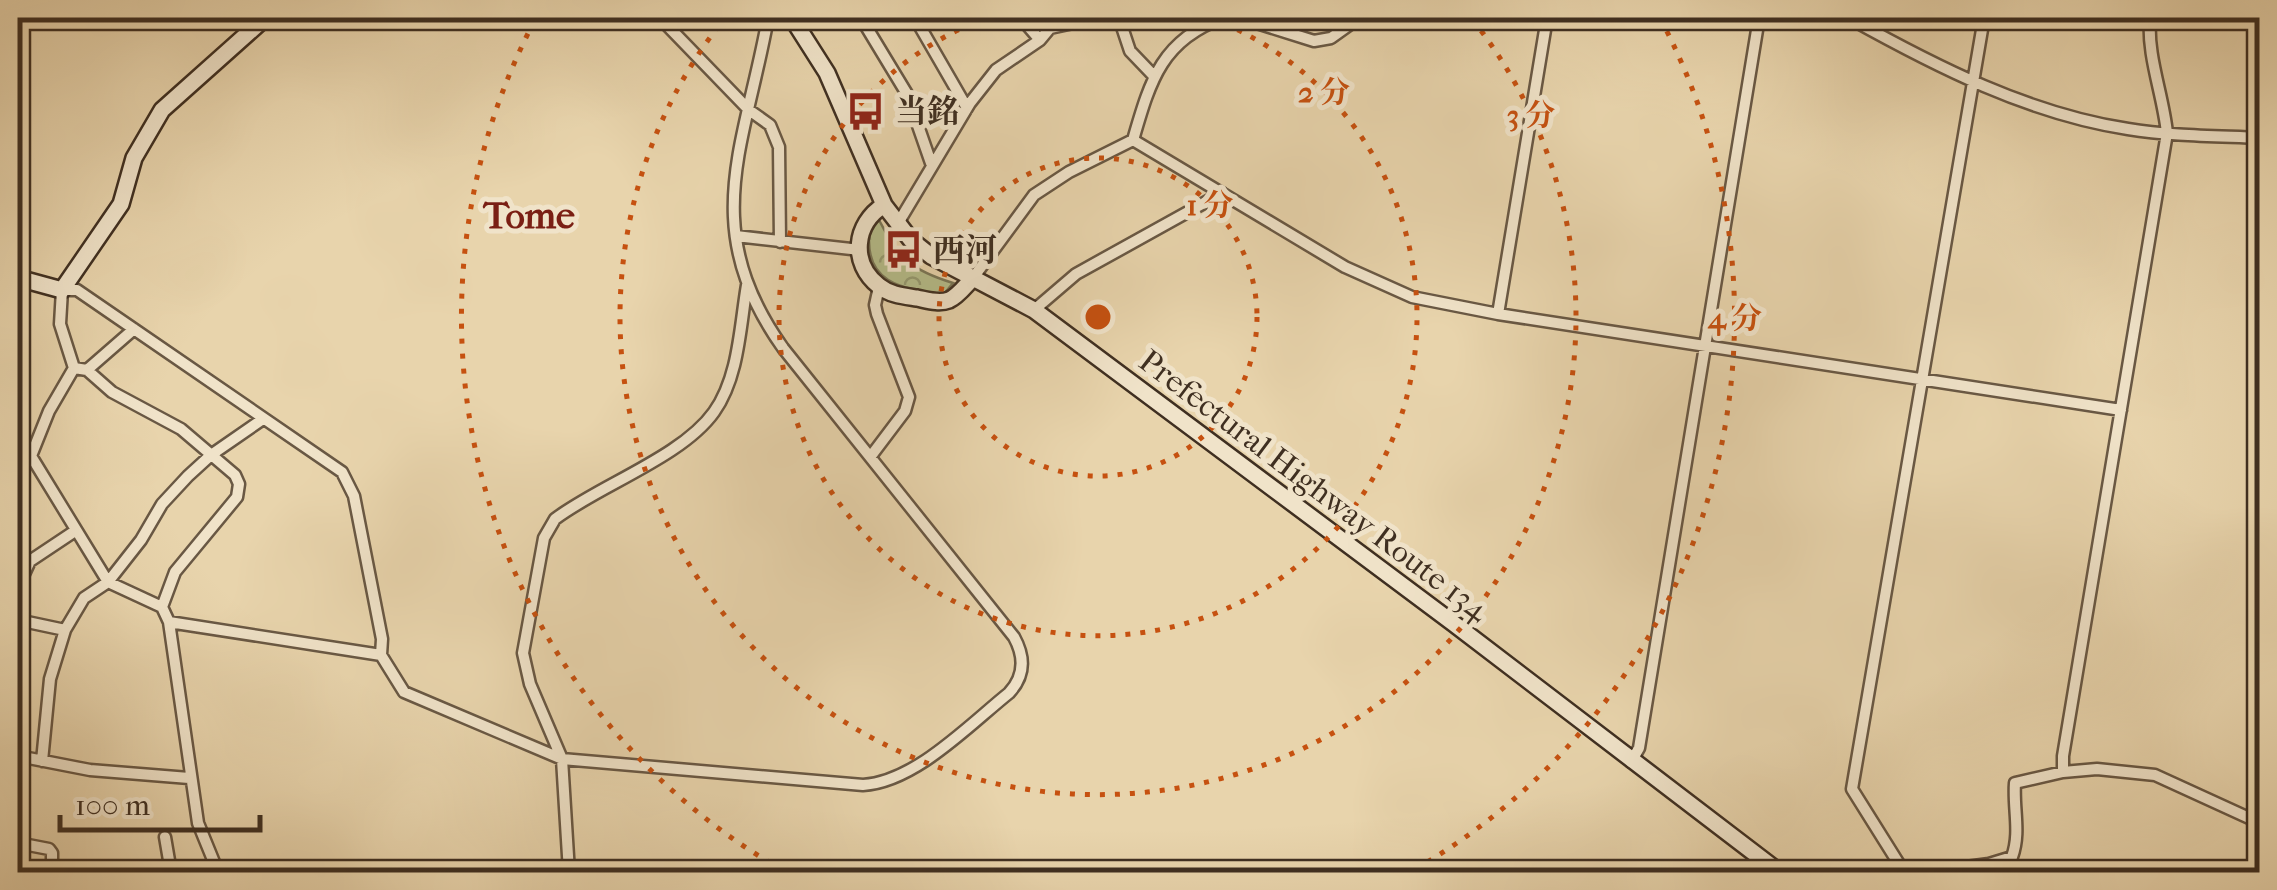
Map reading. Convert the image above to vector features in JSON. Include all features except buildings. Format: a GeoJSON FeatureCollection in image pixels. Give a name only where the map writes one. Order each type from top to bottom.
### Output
{"type":"FeatureCollection","features":[{"type":"Feature","properties":{"kind":"main road"},"geometry":{"type":"LineString","coordinates":[[18,278],[62,290],[121,204],[134,158],[162,110],[266,18]]}},
{"type":"Feature","properties":{"kind":"main road","name":"Prefectural Highway Route 134"},"geometry":{"type":"LineString","coordinates":[[792,18],[827,73],[884,205],[897,225],[931,256],[1034,310],[1779,872]]}},
{"type":"Feature","properties":{"kind":"main road"},"geometry":{"type":"LineString","coordinates":[[884,205],[861,227],[860,250],[867,271],[880,287],[894,294],[945,301],[973,278]]}},
{"type":"Feature","properties":{"kind":"street"},"geometry":{"type":"LineString","coordinates":[[660,18],[776,134],[780,242]]}},
{"type":"Feature","properties":{"kind":"street"},"geometry":{"type":"LineString","coordinates":[[162,607],[175,572],[236,497],[239,484],[235,475],[181,429],[112,392],[80,369],[60,324],[62,290],[78,290],[342,472],[354,496],[382,639],[381,655],[404,692],[562,759],[880,784],[919,764],[1009,693],[1023,667],[1014,637],[783,348],[747,284],[733,212],[735,165],[768,18]]}},
{"type":"Feature","properties":{"kind":"street"},"geometry":{"type":"LineString","coordinates":[[860,18],[907,94],[931,163]]}},
{"type":"Feature","properties":{"kind":"street"},"geometry":{"type":"LineString","coordinates":[[915,18],[967,108]]}},
{"type":"Feature","properties":{"kind":"street"},"geometry":{"type":"LineString","coordinates":[[1021,18],[1040,40]]}},
{"type":"Feature","properties":{"kind":"street"},"geometry":{"type":"LineString","coordinates":[[897,225],[931,163],[996,70],[1040,40],[1051,23],[1097,18]]}},
{"type":"Feature","properties":{"kind":"street"},"geometry":{"type":"LineString","coordinates":[[1119,18],[1130,51],[1153,75]]}},
{"type":"Feature","properties":{"kind":"street"},"geometry":{"type":"LineString","coordinates":[[973,278],[1034,194],[1132,140],[1153,75],[1186,36],[1223,18]]}},
{"type":"Feature","properties":{"kind":"street"},"geometry":{"type":"LineString","coordinates":[[1241,18],[1314,42],[1331,38],[1360,18]]}},
{"type":"Feature","properties":{"kind":"street"},"geometry":{"type":"LineString","coordinates":[[1498,314],[1547,20],[1521,18]]}},
{"type":"Feature","properties":{"kind":"street"},"geometry":{"type":"LineString","coordinates":[[1632,762],[1639,748],[1708,345],[1759,18]]}},
{"type":"Feature","properties":{"kind":"street"},"geometry":{"type":"LineString","coordinates":[[1849,18],[1972,83],[2070,114],[2126,129],[2260,138]]}},
{"type":"Feature","properties":{"kind":"street"},"geometry":{"type":"LineString","coordinates":[[1904,872],[1852,790],[1984,18]]}},
{"type":"Feature","properties":{"kind":"street"},"geometry":{"type":"LineString","coordinates":[[2063,772],[2167,133],[2164,102],[2153,67],[2150,18]]}},
{"type":"Feature","properties":{"kind":"street"},"geometry":{"type":"LineString","coordinates":[[1132,140],[1345,267],[1412,297],[1498,314],[2121,410]]}},
{"type":"Feature","properties":{"kind":"street"},"geometry":{"type":"LineString","coordinates":[[1034,310],[1076,274],[1222,193]]}},
{"type":"Feature","properties":{"kind":"street"},"geometry":{"type":"LineString","coordinates":[[736,236],[860,250]]}},
{"type":"Feature","properties":{"kind":"street"},"geometry":{"type":"LineString","coordinates":[[569,872],[562,759],[530,684],[523,653],[548,528],[564,512],[678,445],[715,411],[730,380],[747,284]]}},
{"type":"Feature","properties":{"kind":"street"},"geometry":{"type":"LineString","coordinates":[[871,456],[905,412],[909,397],[874,305],[880,287]]}},
{"type":"Feature","properties":{"kind":"street"},"geometry":{"type":"LineString","coordinates":[[32,456],[49,410],[80,369],[134,329]]}},
{"type":"Feature","properties":{"kind":"street"},"geometry":{"type":"LineString","coordinates":[[42,761],[50,679],[66,630],[84,598],[108,582],[141,540],[162,504],[211,455],[263,419]]}},
{"type":"Feature","properties":{"kind":"street"},"geometry":{"type":"LineString","coordinates":[[18,453],[32,456],[108,582],[162,607],[169,622],[198,824],[218,872]]}},
{"type":"Feature","properties":{"kind":"street"},"geometry":{"type":"LineString","coordinates":[[18,588],[30,561],[75,531]]}},
{"type":"Feature","properties":{"kind":"street"},"geometry":{"type":"LineString","coordinates":[[18,620],[66,630]]}},
{"type":"Feature","properties":{"kind":"street"},"geometry":{"type":"LineString","coordinates":[[169,622],[381,655]]}},
{"type":"Feature","properties":{"kind":"street"},"geometry":{"type":"LineString","coordinates":[[18,756],[90,770],[190,778]]}},
{"type":"Feature","properties":{"kind":"street"},"geometry":{"type":"LineString","coordinates":[[1928,872],[1990,864],[2012,856],[2018,834],[2013,801],[2015,783],[2063,772],[2098,770],[2155,775],[2260,824]]}},
{"type":"Feature","properties":{"kind":"street"},"geometry":{"type":"LineString","coordinates":[[165,837],[171,872]]}},
{"type":"Feature","properties":{"kind":"street"},"geometry":{"type":"LineString","coordinates":[[18,843],[49,849],[52,872]]}},
{"type":"Feature","properties":{"kind":"green space"},"geometry":{"type":"Polygon","coordinates":[[[879,220],[893,244],[916,268],[953,283],[944,294],[900,285],[879,272],[869,246],[870,228],[879,220]]]}},
{"type":"Feature","properties":{"kind":"place","name":"当銘"},"geometry":{"type":"Point","coordinates":[865,111]}},
{"type":"Feature","properties":{"kind":"place","name":"西河"},"geometry":{"type":"Point","coordinates":[903,250]}},
{"type":"Feature","properties":{"kind":"district","name":"Tome"},"geometry":{"type":"Point","coordinates":[529,215]}}]}
